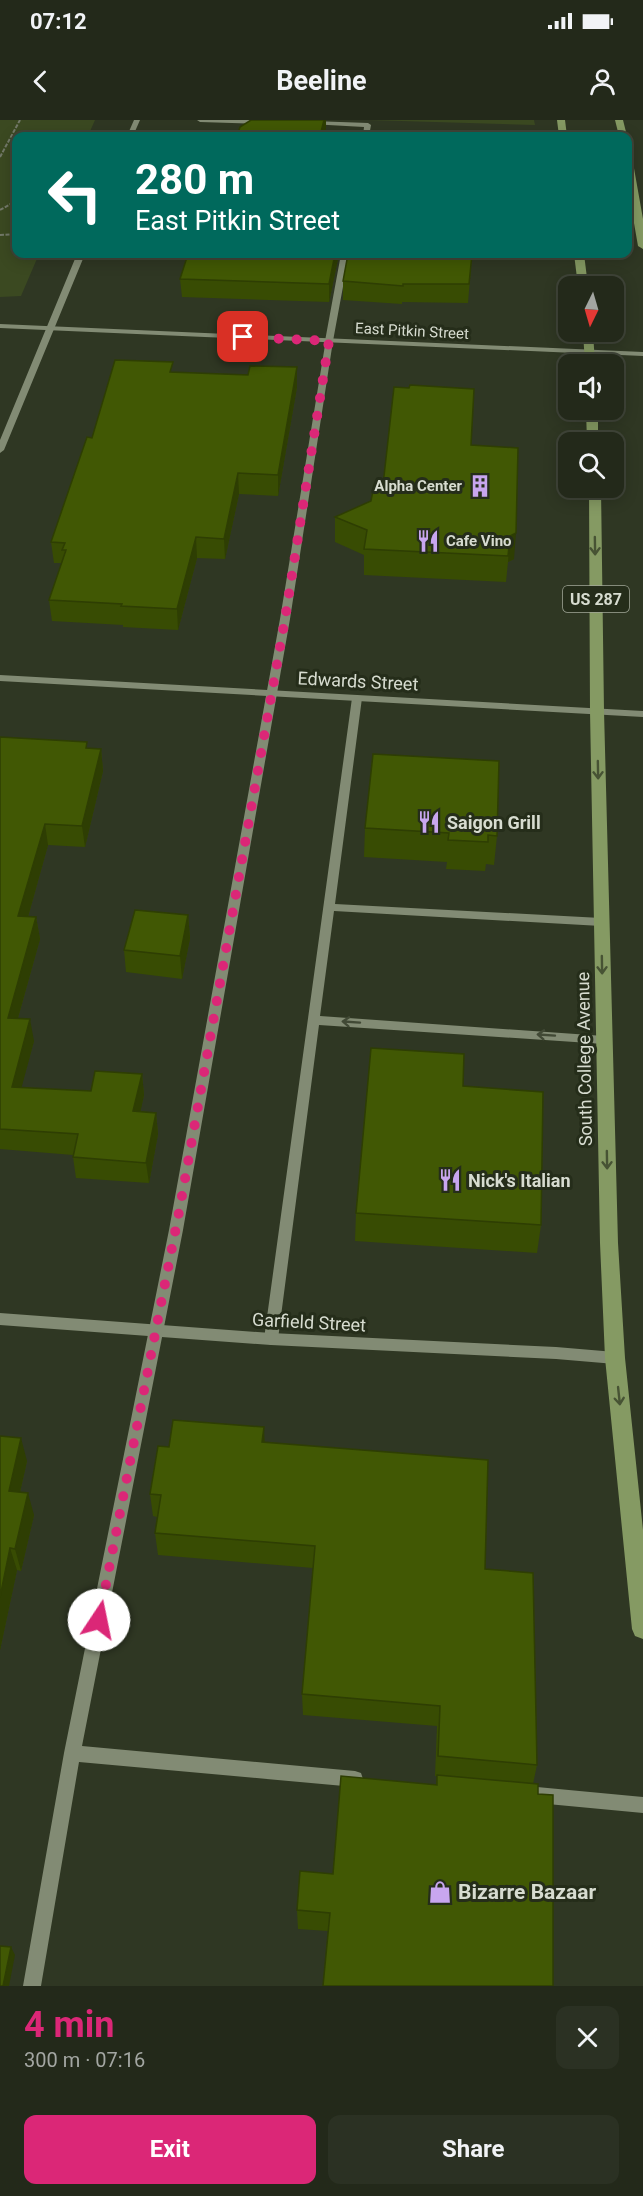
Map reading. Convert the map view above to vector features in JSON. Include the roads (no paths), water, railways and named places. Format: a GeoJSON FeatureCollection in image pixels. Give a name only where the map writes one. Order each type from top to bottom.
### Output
{"type":"FeatureCollection","features":[{"type":"Feature","properties":{"kind":"highway"},"geometry":{"type":"LineString","coordinates":[[632,185],[643,246]]}},
{"type":"Feature","properties":{"kind":"highway"},"geometry":{"type":"LineString","coordinates":[[580,258],[582,276]]}},
{"type":"Feature","properties":{"kind":"highway","name":"South College Avenue"},"geometry":{"type":"LineString","coordinates":[[595,498],[597,711],[609,1243],[615,1358],[643,1629]]}},
{"type":"Feature","properties":{"kind":"street"},"geometry":{"type":"LineString","coordinates":[[200,120],[267,122]]}},
{"type":"Feature","properties":{"kind":"street"},"geometry":{"type":"LineString","coordinates":[[301,123],[368,125],[369,132]]}},
{"type":"Feature","properties":{"kind":"street"},"geometry":{"type":"LineString","coordinates":[[0,450],[79,258]]}},
{"type":"Feature","properties":{"kind":"street"},"geometry":{"type":"LineString","coordinates":[[32,1986],[72,1753],[157,1330],[272,693],[344,258]]}},
{"type":"Feature","properties":{"kind":"street","name":"East Pitkin Street"},"geometry":{"type":"LineString","coordinates":[[0,326],[329,341],[558,357]]}},
{"type":"Feature","properties":{"kind":"street","name":"East Pitkin Street"},"geometry":{"type":"LineString","coordinates":[[624,356],[643,354]]}},
{"type":"Feature","properties":{"kind":"street","name":"Edwards Street"},"geometry":{"type":"LineString","coordinates":[[0,678],[643,714]]}},
{"type":"Feature","properties":{"kind":"street"},"geometry":{"type":"LineString","coordinates":[[271,1339],[357,698]]}},
{"type":"Feature","properties":{"kind":"street"},"geometry":{"type":"LineString","coordinates":[[329,907],[601,922]]}},
{"type":"Feature","properties":{"kind":"street"},"geometry":{"type":"LineString","coordinates":[[314,1020],[604,1040]]}},
{"type":"Feature","properties":{"kind":"street","name":"Garfield Street"},"geometry":{"type":"LineString","coordinates":[[0,1318],[271,1339],[615,1358]]}},
{"type":"Feature","properties":{"kind":"street"},"geometry":{"type":"LineString","coordinates":[[72,1753],[376,1780]]}},
{"type":"Feature","properties":{"kind":"street"},"geometry":{"type":"LineString","coordinates":[[516,1793],[643,1805]]}},
{"type":"Feature","properties":{"kind":"place","name":"Alpha Center"},"geometry":{"type":"Point","coordinates":[480,486]}},
{"type":"Feature","properties":{"kind":"place","name":"Cafe Vino"},"geometry":{"type":"Point","coordinates":[428,541]}},
{"type":"Feature","properties":{"kind":"place","name":"Saigon Grill"},"geometry":{"type":"Point","coordinates":[429,822]}},
{"type":"Feature","properties":{"kind":"place","name":"Nick's Italian"},"geometry":{"type":"Point","coordinates":[450,1180]}},
{"type":"Feature","properties":{"kind":"place","name":"Bizarre Bazaar"},"geometry":{"type":"Point","coordinates":[440,1892]}}]}
